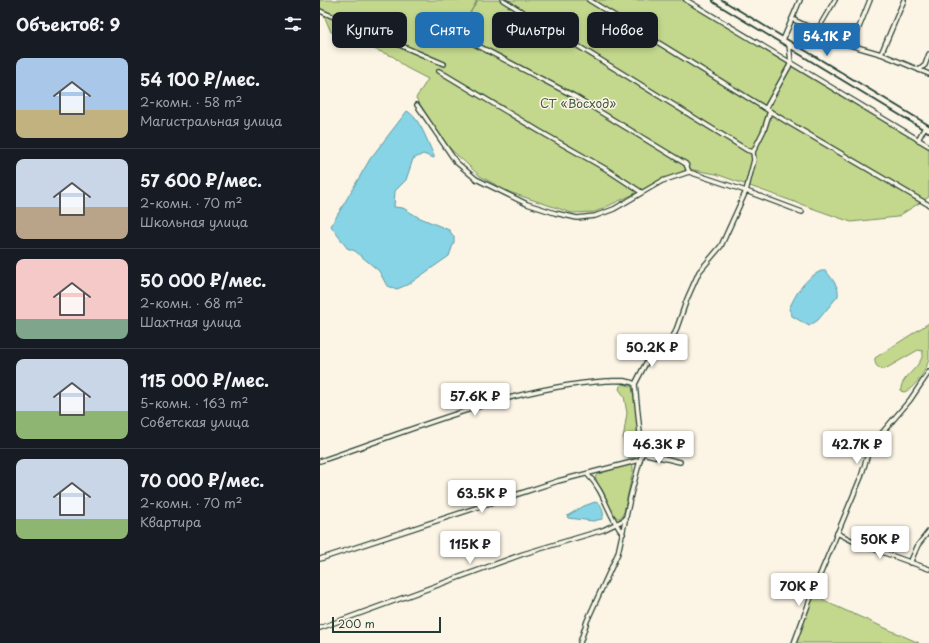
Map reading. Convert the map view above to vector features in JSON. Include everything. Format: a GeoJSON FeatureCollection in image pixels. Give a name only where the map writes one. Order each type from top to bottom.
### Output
{"type":"FeatureCollection","features":[{"type":"Feature","properties":{"kind":"main road"},"geometry":{"type":"LineString","coordinates":[[716,0],[927,128]]}},
{"type":"Feature","properties":{"kind":"street"},"geometry":{"type":"LineString","coordinates":[[503,0],[747,150],[753,152]]}},
{"type":"Feature","properties":{"kind":"street"},"geometry":{"type":"LineString","coordinates":[[589,0],[770,111],[929,205]]}},
{"type":"Feature","properties":{"kind":"street"},"geometry":{"type":"LineString","coordinates":[[686,0],[929,146]]}},
{"type":"Feature","properties":{"kind":"street"},"geometry":{"type":"LineString","coordinates":[[783,40],[800,0]]}},
{"type":"Feature","properties":{"kind":"street"},"geometry":{"type":"LineString","coordinates":[[818,29],[835,0]]}},
{"type":"Feature","properties":{"kind":"street"},"geometry":{"type":"LineString","coordinates":[[852,45],[870,0]]}},
{"type":"Feature","properties":{"kind":"street"},"geometry":{"type":"LineString","coordinates":[[881,54],[904,0]]}},
{"type":"Feature","properties":{"kind":"street"},"geometry":{"type":"LineString","coordinates":[[320,11],[444,64]]}},
{"type":"Feature","properties":{"kind":"street"},"geometry":{"type":"LineString","coordinates":[[792,19],[818,29],[843,43],[881,54],[929,74]]}},
{"type":"Feature","properties":{"kind":"street"},"geometry":{"type":"LineString","coordinates":[[766,108],[791,63],[789,44]]}},
{"type":"Feature","properties":{"kind":"street"},"geometry":{"type":"LineString","coordinates":[[482,48],[574,96],[686,164],[689,172]]}},
{"type":"Feature","properties":{"kind":"street"},"geometry":{"type":"LineString","coordinates":[[919,70],[925,65],[929,54]]}},
{"type":"Feature","properties":{"kind":"street"},"geometry":{"type":"LineString","coordinates":[[439,71],[606,169],[641,192]]}},
{"type":"Feature","properties":{"kind":"street"},"geometry":{"type":"LineString","coordinates":[[417,105],[456,162],[476,179],[527,204],[555,213],[577,218],[595,216],[614,209],[662,181],[689,172],[746,190],[802,212]]}},
{"type":"Feature","properties":{"kind":"street"},"geometry":{"type":"LineString","coordinates":[[580,643],[587,621],[618,553],[642,453],[635,384],[647,361],[669,341],[675,333],[687,299],[699,272],[721,246],[746,190],[754,160],[753,152],[764,130],[770,111]]}},
{"type":"Feature","properties":{"kind":"street"},"geometry":{"type":"LineString","coordinates":[[918,140],[927,128]]}},
{"type":"Feature","properties":{"kind":"street"},"geometry":{"type":"LineString","coordinates":[[794,643],[814,589],[864,468],[870,447],[910,400],[929,372]]}},
{"type":"Feature","properties":{"kind":"street"},"geometry":{"type":"LineString","coordinates":[[320,461],[466,411],[532,392],[592,382],[626,380],[635,384]]}},
{"type":"Feature","properties":{"kind":"street"},"geometry":{"type":"LineString","coordinates":[[642,453],[680,462]]}},
{"type":"Feature","properties":{"kind":"street"},"geometry":{"type":"LineString","coordinates":[[320,559],[558,481],[588,475],[640,460]]}},
{"type":"Feature","properties":{"kind":"street"},"geometry":{"type":"LineString","coordinates":[[588,475],[598,488],[615,525],[623,534]]}},
{"type":"Feature","properties":{"kind":"street"},"geometry":{"type":"LineString","coordinates":[[320,628],[523,554],[603,530],[626,518]]}},
{"type":"Feature","properties":{"kind":"street"},"geometry":{"type":"LineString","coordinates":[[910,563],[918,545],[929,531]]}},
{"type":"Feature","properties":{"kind":"street"},"geometry":{"type":"LineString","coordinates":[[837,533],[857,543],[929,569]]}},
{"type":"Feature","properties":{"kind":"green space","name":"СТ «Восход»"},"geometry":{"type":"Polygon","coordinates":[[[320,0],[477,0],[471,12],[415,12],[415,48],[484,48],[484,12],[471,12],[478,0],[690,0],[929,144],[929,197],[897,217],[851,222],[716,174],[688,169],[595,212],[572,213],[509,192],[480,176],[445,144],[416,98],[428,79],[405,67],[394,57],[371,48],[407,48],[407,12],[332,12],[332,32],[320,6],[320,0]]]}},
{"type":"Feature","properties":{"kind":"green space"},"geometry":{"type":"Polygon","coordinates":[[[929,323],[929,358],[926,367],[920,378],[912,387],[904,392],[901,391],[901,386],[916,367],[922,357],[923,351],[918,350],[885,369],[877,366],[875,363],[875,358],[929,323]]]}},
{"type":"Feature","properties":{"kind":"green space"},"geometry":{"type":"Polygon","coordinates":[[[624,384],[632,387],[637,414],[638,447],[633,459],[628,458],[624,449],[623,439],[627,413],[624,396],[619,389],[620,386],[624,384]]]}},
{"type":"Feature","properties":{"kind":"green space"},"geometry":{"type":"Polygon","coordinates":[[[629,464],[633,466],[633,471],[624,512],[621,518],[618,518],[609,507],[595,477],[598,474],[629,464]]]}},
{"type":"Feature","properties":{"kind":"green space"},"geometry":{"type":"Polygon","coordinates":[[[818,585],[824,601],[919,643],[795,643],[818,585]]]}},
{"type":"Feature","properties":{"kind":"water"},"geometry":{"type":"Polygon","coordinates":[[[407,111],[412,114],[420,125],[434,158],[423,154],[413,159],[406,180],[395,191],[394,207],[403,208],[418,217],[449,230],[454,237],[454,242],[449,256],[409,284],[397,289],[387,286],[379,271],[355,251],[347,248],[331,226],[370,159],[407,111]]]}},
{"type":"Feature","properties":{"kind":"water"},"geometry":{"type":"Polygon","coordinates":[[[821,271],[826,271],[833,280],[838,289],[838,296],[818,320],[809,326],[792,316],[789,309],[795,297],[806,282],[821,271]]]}},
{"type":"Feature","properties":{"kind":"water"},"geometry":{"type":"Polygon","coordinates":[[[595,502],[600,504],[602,507],[602,519],[593,521],[568,518],[567,516],[584,506],[595,502]]]}}]}
